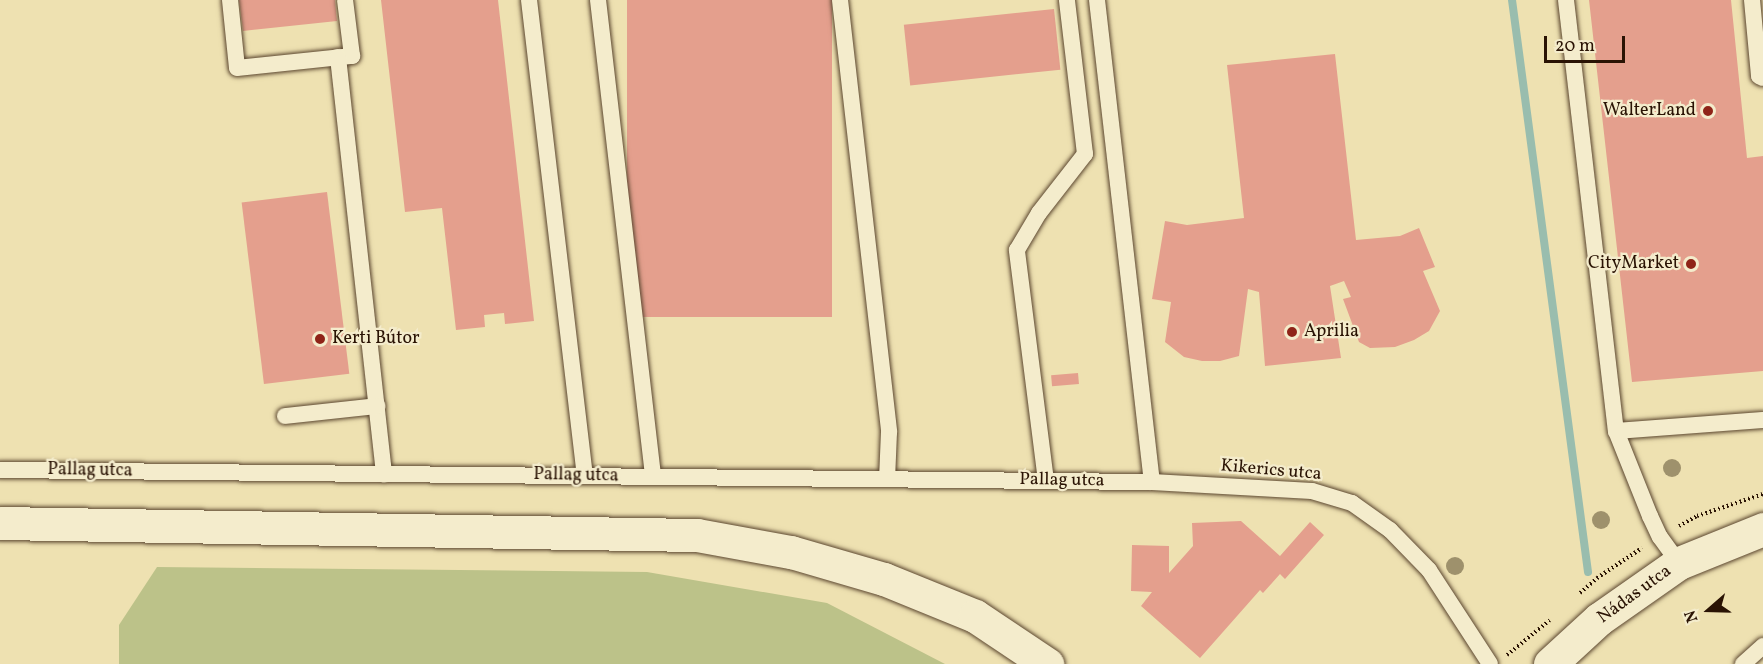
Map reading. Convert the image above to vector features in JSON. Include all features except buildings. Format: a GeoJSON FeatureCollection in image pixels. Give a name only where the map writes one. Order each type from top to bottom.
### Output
{"type":"FeatureCollection","features":[{"type":"Feature","properties":{"kind":"street"},"geometry":{"type":"LineString","coordinates":[[0,524],[697,535],[791,552],[884,579],[975,616],[1047,664]]}},
{"type":"Feature","properties":{"kind":"street","name":"Nádas utca"},"geometry":{"type":"LineString","coordinates":[[1550,664],[1599,620],[1679,563],[1763,530]]}},
{"type":"Feature","properties":{"kind":"lane"},"geometry":{"type":"LineString","coordinates":[[230,0],[237,68],[352,56],[345,0]]}},
{"type":"Feature","properties":{"kind":"lane"},"geometry":{"type":"LineString","coordinates":[[529,0],[585,476]]}},
{"type":"Feature","properties":{"kind":"lane"},"geometry":{"type":"LineString","coordinates":[[598,0],[653,477]]}},
{"type":"Feature","properties":{"kind":"lane"},"geometry":{"type":"LineString","coordinates":[[840,0],[889,432],[887,480]]}},
{"type":"Feature","properties":{"kind":"lane"},"geometry":{"type":"LineString","coordinates":[[1046,481],[1017,250],[1039,213],[1085,154],[1067,0]]}},
{"type":"Feature","properties":{"kind":"lane"},"geometry":{"type":"LineString","coordinates":[[1097,0],[1152,482]]}},
{"type":"Feature","properties":{"kind":"lane"},"geometry":{"type":"LineString","coordinates":[[1566,0],[1616,431],[1660,537],[1679,563]]}},
{"type":"Feature","properties":{"kind":"lane"},"geometry":{"type":"LineString","coordinates":[[1752,0],[1759,76],[1763,78]]}},
{"type":"Feature","properties":{"kind":"lane"},"geometry":{"type":"LineString","coordinates":[[338,57],[384,474]]}},
{"type":"Feature","properties":{"kind":"lane"},"geometry":{"type":"LineString","coordinates":[[285,416],[377,406]]}},
{"type":"Feature","properties":{"kind":"lane"},"geometry":{"type":"LineString","coordinates":[[1616,431],[1763,420]]}},
{"type":"Feature","properties":{"kind":"lane","name":"Pallag utca"},"geometry":{"type":"LineString","coordinates":[[0,470],[1152,482]]}},
{"type":"Feature","properties":{"kind":"lane","name":"Kikerics utca"},"geometry":{"type":"LineString","coordinates":[[1152,482],[1312,491],[1352,503],[1390,530],[1429,570],[1490,664]]}},
{"type":"Feature","properties":{"kind":"lane"},"geometry":{"type":"LineString","coordinates":[[1743,664],[1763,646]]}},
{"type":"Feature","properties":{"kind":"green space"},"geometry":{"type":"Polygon","coordinates":[[[157,567],[647,572],[827,603],[945,664],[119,664],[119,625],[157,567]]]}},
{"type":"Feature","properties":{"kind":"waterway"},"geometry":{"type":"LineString","coordinates":[[1512,0],[1588,572]]}},
{"type":"Feature","properties":{"kind":"place","name":"WalterLand"},"geometry":{"type":"Point","coordinates":[1708,111]}},
{"type":"Feature","properties":{"kind":"place","name":"CityMarket"},"geometry":{"type":"Point","coordinates":[1691,264]}},
{"type":"Feature","properties":{"kind":"place","name":"Aprilia"},"geometry":{"type":"Point","coordinates":[1292,332]}},
{"type":"Feature","properties":{"kind":"place","name":"Kerti Bútor"},"geometry":{"type":"Point","coordinates":[320,339]}}]}
